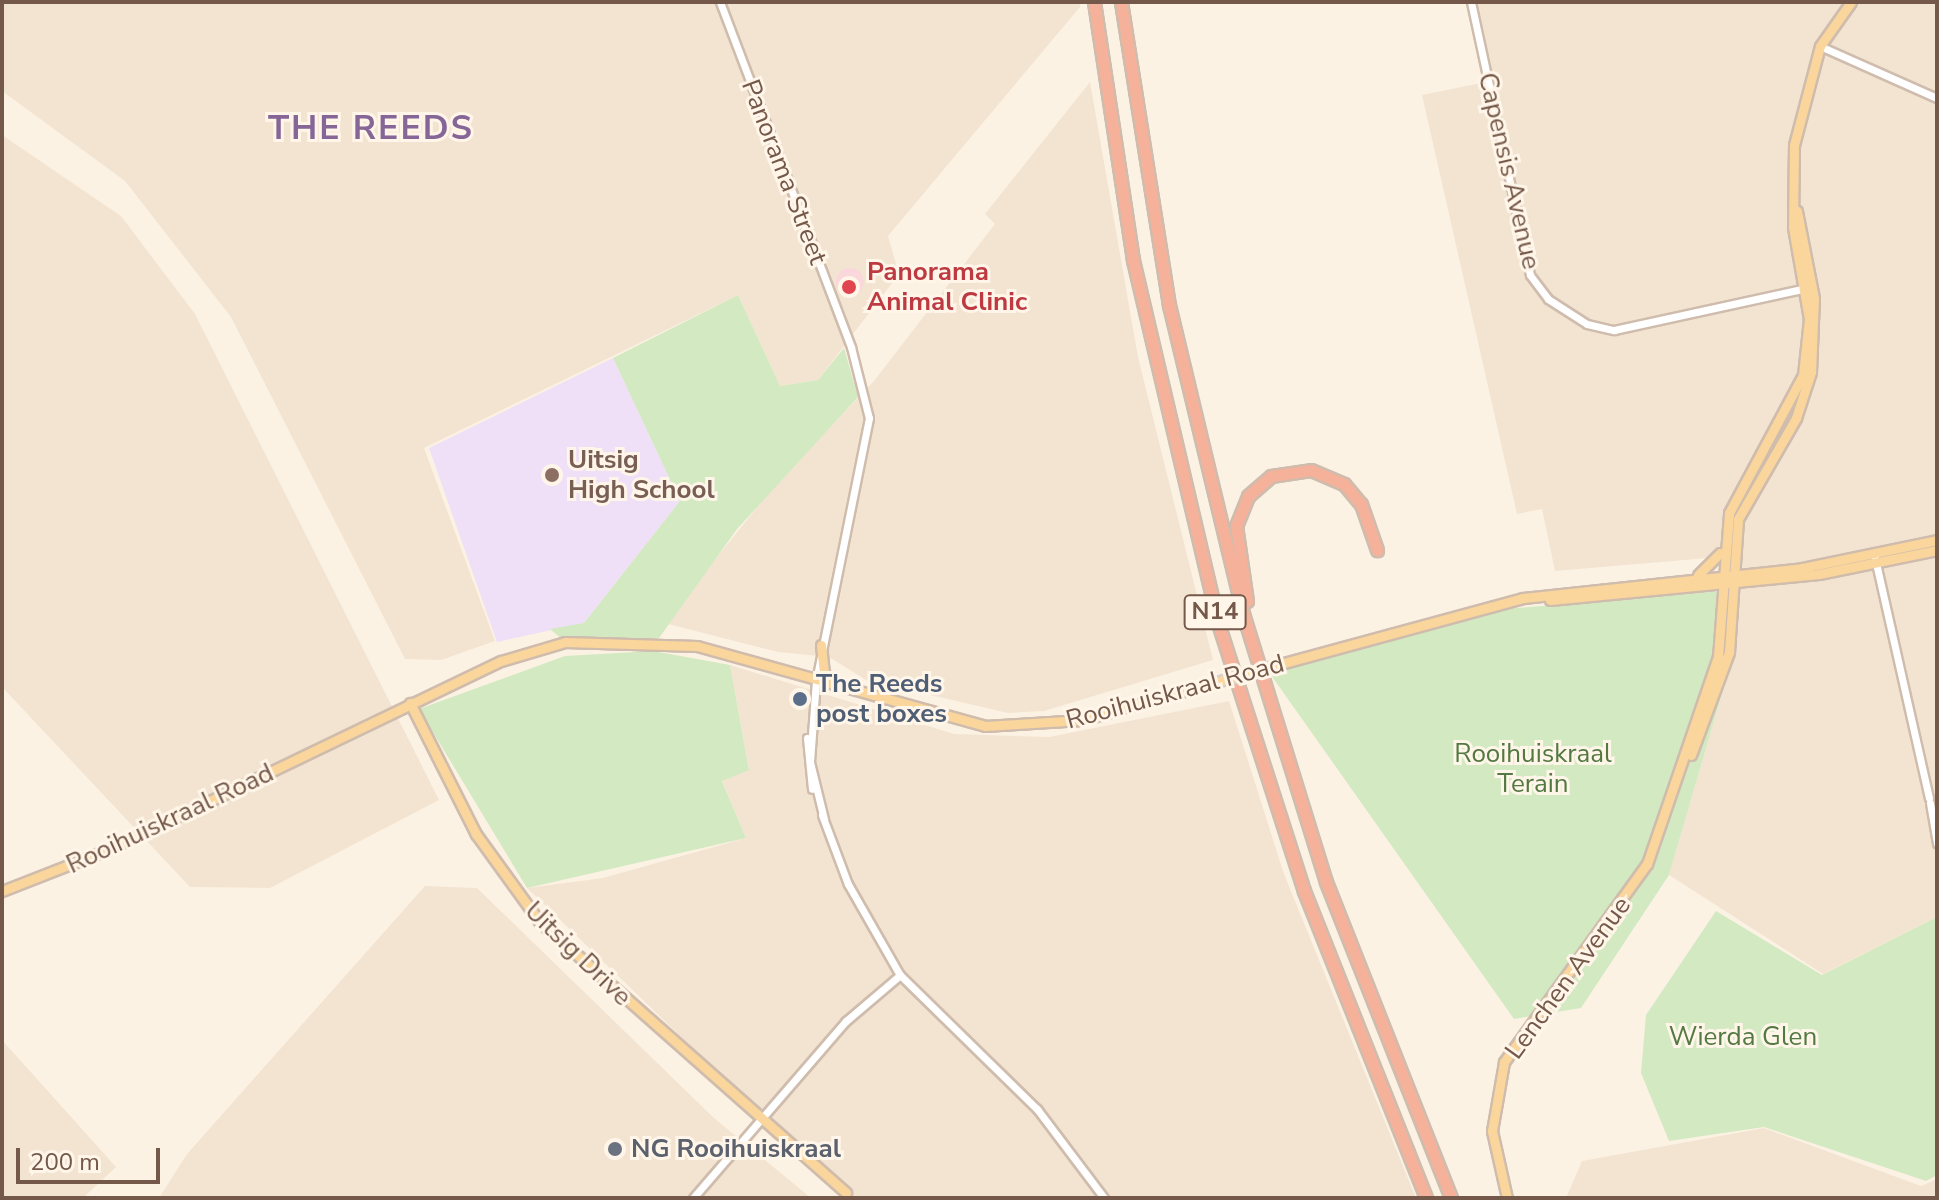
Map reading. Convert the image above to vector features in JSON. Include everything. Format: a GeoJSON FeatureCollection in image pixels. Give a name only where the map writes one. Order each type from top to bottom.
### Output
{"type":"FeatureCollection","features":[{"type":"Feature","properties":{"kind":"highway","name":"N14"},"geometry":{"type":"LineString","coordinates":[[1094,2],[1133,260],[1218,623],[1304,891],[1426,1198]]}},
{"type":"Feature","properties":{"kind":"highway","name":"N14"},"geometry":{"type":"LineString","coordinates":[[1121,2],[1150,200],[1201,450],[1298,795],[1451,1198]]}},
{"type":"Feature","properties":{"kind":"highway"},"geometry":{"type":"LineString","coordinates":[[1298,795],[1237,556],[1239,515],[1262,482],[1311,470],[1353,493],[1377,550]]}},
{"type":"Feature","properties":{"kind":"main road","name":"Lenchen Avenue"},"geometry":{"type":"LineString","coordinates":[[1507,1198],[1492,1131],[1504,1062],[1637,885],[1720,687],[1726,581],[1743,507],[1809,384],[1816,336],[1793,172],[1800,110],[1823,45],[1851,2]]}},
{"type":"Feature","properties":{"kind":"main road","name":"Lenchen Avenue"},"geometry":{"type":"LineString","coordinates":[[1726,581],[1722,546],[1739,491],[1799,389],[1809,335],[1808,288]]}},
{"type":"Feature","properties":{"kind":"main road","name":"Rooihuiskraal Road"},"geometry":{"type":"LineString","coordinates":[[1875,558],[1937,540]]}},
{"type":"Feature","properties":{"kind":"main road"},"geometry":{"type":"LineString","coordinates":[[1689,578],[1712,569],[1722,546]]}},
{"type":"Feature","properties":{"kind":"main road","name":"Rooihuiskraal Road"},"geometry":{"type":"LineString","coordinates":[[1452,616],[1937,550]]}},
{"type":"Feature","properties":{"kind":"main road","name":"Rooihuiskraal Road"},"geometry":{"type":"LineString","coordinates":[[2,891],[114,847],[523,652],[598,640],[713,649],[934,718],[1014,727],[1082,720],[1523,598],[1689,578],[1726,581]]}},
{"type":"Feature","properties":{"kind":"main road"},"geometry":{"type":"LineString","coordinates":[[821,645],[824,674],[848,690]]}},
{"type":"Feature","properties":{"kind":"main road","name":"Uitsig Drive"},"geometry":{"type":"LineString","coordinates":[[412,704],[461,806],[539,921],[848,1195]]}},
{"type":"Feature","properties":{"kind":"street","name":"Panorama Street"},"geometry":{"type":"LineString","coordinates":[[720,2],[851,347],[869,434],[821,645],[816,682],[810,762],[824,819],[848,884],[900,975],[1037,1109],[1104,1198]]}},
{"type":"Feature","properties":{"kind":"street","name":"Capensis Avenue"},"geometry":{"type":"LineString","coordinates":[[1471,2],[1530,275],[1548,299],[1587,324],[1614,330],[1808,288]]}},
{"type":"Feature","properties":{"kind":"street"},"geometry":{"type":"LineString","coordinates":[[1823,45],[1937,98]]}},
{"type":"Feature","properties":{"kind":"street"},"geometry":{"type":"LineString","coordinates":[[1875,558],[1937,843]]}},
{"type":"Feature","properties":{"kind":"street"},"geometry":{"type":"LineString","coordinates":[[693,1198],[803,1069],[900,975]]}},
{"type":"Feature","properties":{"kind":"shaded area"},"geometry":{"type":"Polygon","coordinates":[[[2,2],[1080,2],[1080,7],[888,236],[899,274],[818,380],[780,386],[738,295],[424,448],[495,641],[441,660],[405,659],[231,317],[125,181],[2,91],[2,2]]]}},
{"type":"Feature","properties":{"kind":"shaded area"},"geometry":{"type":"Polygon","coordinates":[[[1474,2],[1937,2],[1937,917],[1823,974],[1669,875],[1736,646],[1732,556],[1555,571],[1542,509],[1517,514],[1422,95],[1491,81],[1474,2]]]}},
{"type":"Feature","properties":{"kind":"shaded area"},"geometry":{"type":"Polygon","coordinates":[[[1090,82],[1138,357],[1213,660],[1044,711],[1008,713],[866,680],[829,657],[778,652],[664,623],[775,485],[874,381],[995,224],[985,214],[1090,82]]]}},
{"type":"Feature","properties":{"kind":"shaded area"},"geometry":{"type":"Polygon","coordinates":[[[2,135],[121,216],[195,314],[439,800],[270,888],[190,887],[2,687],[2,135]]]}},
{"type":"Feature","properties":{"kind":"shaded area","name":"Panorama Animal Clinic"},"geometry":{"type":"Polygon","coordinates":[[[850,268],[860,272],[864,282],[860,292],[850,296],[840,292],[836,282],[840,272],[850,268]]]}},
{"type":"Feature","properties":{"kind":"shaded area","name":"Uitsig High School"},"geometry":{"type":"Polygon","coordinates":[[[613,358],[680,501],[584,623],[497,642],[429,448],[613,358]]]}},
{"type":"Feature","properties":{"kind":"shaded area"},"geometry":{"type":"Polygon","coordinates":[[[730,665],[954,734],[1049,737],[1229,701],[1284,874],[1416,1198],[848,1198],[527,888],[603,878],[746,838],[722,780],[749,769],[730,665]]]}},
{"type":"Feature","properties":{"kind":"shaded area"},"geometry":{"type":"Polygon","coordinates":[[[425,886],[477,888],[714,1118],[811,1198],[159,1198],[187,1154],[425,886]]]}},
{"type":"Feature","properties":{"kind":"shaded area"},"geometry":{"type":"Polygon","coordinates":[[[2,1040],[116,1167],[83,1198],[2,1198],[2,1040]]]}},
{"type":"Feature","properties":{"kind":"shaded area"},"geometry":{"type":"Polygon","coordinates":[[[1764,1128],[1921,1186],[1937,1179],[1937,1198],[1566,1198],[1582,1161],[1764,1128]]]}},
{"type":"Feature","properties":{"kind":"green space"},"geometry":{"type":"Polygon","coordinates":[[[738,295],[780,386],[818,380],[844,348],[858,397],[737,529],[659,638],[563,640],[550,629],[584,623],[680,501],[613,358],[738,295]]]}},
{"type":"Feature","properties":{"kind":"green space","name":"Rooihuiskraal Terain"},"geometry":{"type":"Polygon","coordinates":[[[1733,590],[1736,646],[1669,875],[1581,1008],[1514,1019],[1266,668],[1482,611],[1733,590]]]}},
{"type":"Feature","properties":{"kind":"green space"},"geometry":{"type":"Polygon","coordinates":[[[653,651],[730,665],[749,770],[722,781],[746,838],[527,888],[419,709],[565,656],[653,651]]]}},
{"type":"Feature","properties":{"kind":"green space","name":"Wierda Glen"},"geometry":{"type":"Polygon","coordinates":[[[1716,911],[1822,975],[1937,917],[1937,1175],[1926,1181],[1764,1127],[1669,1141],[1641,1073],[1646,1015],[1716,911]]]}},
{"type":"Feature","properties":{"kind":"place","name":"Panorama Animal Clinic"},"geometry":{"type":"Point","coordinates":[849,287]}},
{"type":"Feature","properties":{"kind":"place","name":"Uitsig High School"},"geometry":{"type":"Point","coordinates":[552,475]}},
{"type":"Feature","properties":{"kind":"place","name":"The Reeds post boxes"},"geometry":{"type":"Point","coordinates":[800,699]}},
{"type":"Feature","properties":{"kind":"place","name":"NG Rooihuiskraal"},"geometry":{"type":"Point","coordinates":[615,1149]}},
{"type":"Feature","properties":{"kind":"district","name":"THE REEDS"},"geometry":{"type":"Point","coordinates":[371,129]}}]}
